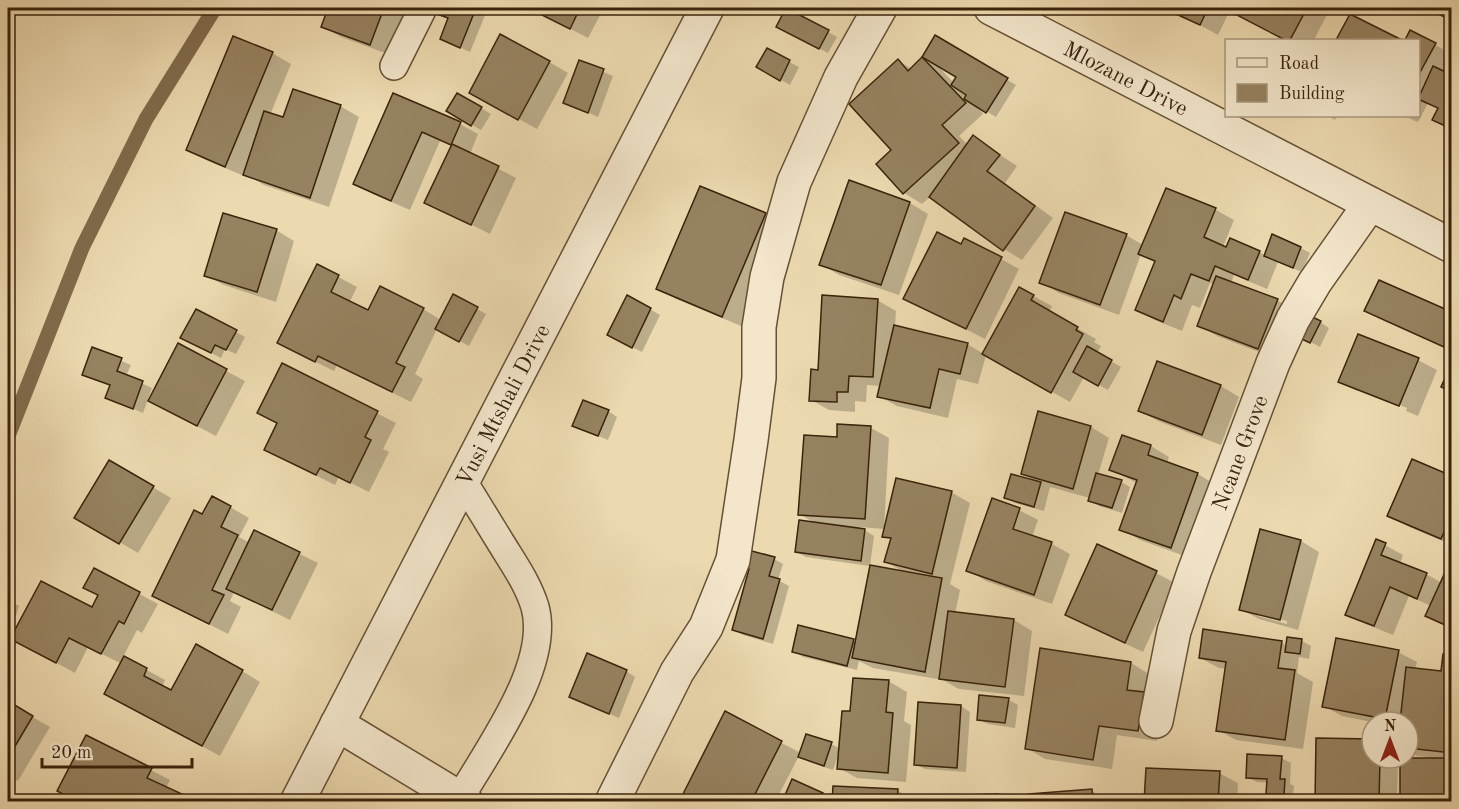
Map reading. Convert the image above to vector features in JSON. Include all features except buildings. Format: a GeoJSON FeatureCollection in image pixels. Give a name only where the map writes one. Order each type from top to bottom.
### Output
{"type":"FeatureCollection","features":[{"type":"Feature","properties":{"kind":"street","name":"Vusi Mtshali Drive"},"geometry":{"type":"LineString","coordinates":[[297,801],[707,8]]}},
{"type":"Feature","properties":{"kind":"street"},"geometry":{"type":"LineString","coordinates":[[612,801],[677,672],[706,627],[733,560],[754,420],[759,378],[759,327],[767,277],[794,182],[841,77],[880,8]]}},
{"type":"Feature","properties":{"kind":"street","name":"Mlozane Drive"},"geometry":{"type":"LineString","coordinates":[[991,8],[1452,246]]}},
{"type":"Feature","properties":{"kind":"street","name":"Ncane Grove"},"geometry":{"type":"LineString","coordinates":[[1156,721],[1178,621],[1194,572],[1273,363],[1293,319],[1315,282],[1370,204]]}},
{"type":"Feature","properties":{"kind":"street"},"geometry":{"type":"LineString","coordinates":[[337,724],[463,800]]}},
{"type":"Feature","properties":{"kind":"lane"},"geometry":{"type":"LineString","coordinates":[[394,66],[423,8]]}},
{"type":"Feature","properties":{"kind":"lane"},"geometry":{"type":"LineString","coordinates":[[463,481],[523,577],[535,608],[538,632],[532,665],[514,705],[463,800]]}},
{"type":"Feature","properties":{"kind":"waterway"},"geometry":{"type":"LineString","coordinates":[[8,436],[82,248],[146,119],[215,8]]}}]}
